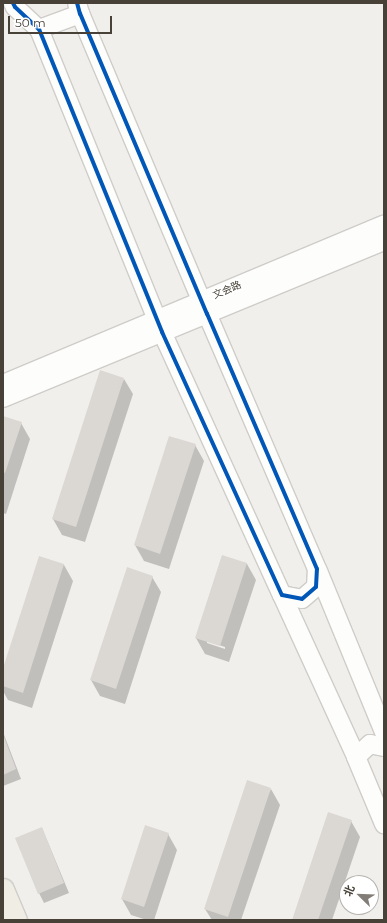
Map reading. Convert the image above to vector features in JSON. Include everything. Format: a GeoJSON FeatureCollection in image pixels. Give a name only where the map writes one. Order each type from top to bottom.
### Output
{"type":"FeatureCollection","features":[{"type":"Feature","properties":{"kind":"main road"},"geometry":{"type":"LineString","coordinates":[[3,890],[16,920]]}},
{"type":"Feature","properties":{"kind":"street"},"geometry":{"type":"LineString","coordinates":[[10,7],[39,28],[160,326],[356,757],[384,824]]}},
{"type":"Feature","properties":{"kind":"street"},"geometry":{"type":"LineString","coordinates":[[39,28],[79,8],[204,307],[317,569],[384,732]]}},
{"type":"Feature","properties":{"kind":"street","name":"文会路"},"geometry":{"type":"LineString","coordinates":[[3,398],[384,225]]}},
{"type":"Feature","properties":{"kind":"street","name":"文会路"},"geometry":{"type":"LineString","coordinates":[[204,307],[384,241]]}},
{"type":"Feature","properties":{"kind":"street","name":"文会路"},"geometry":{"type":"LineString","coordinates":[[3,384],[160,326]]}},
{"type":"Feature","properties":{"kind":"street"},"geometry":{"type":"LineString","coordinates":[[282,595],[302,600],[316,587],[317,569]]}},
{"type":"Feature","properties":{"kind":"street"},"geometry":{"type":"LineString","coordinates":[[356,757],[370,744],[384,747]]}},
{"type":"Feature","properties":{"kind":"building"},"geometry":{"type":"Polygon","coordinates":[[[100,370],[124,378],[76,527],[52,519],[100,370]]]}},
{"type":"Feature","properties":{"kind":"building"},"geometry":{"type":"Polygon","coordinates":[[[3,416],[22,422],[5,473],[3,472],[3,416]]]}},
{"type":"Feature","properties":{"kind":"building"},"geometry":{"type":"Polygon","coordinates":[[[169,436],[196,444],[160,554],[134,545],[169,436]]]}},
{"type":"Feature","properties":{"kind":"building"},"geometry":{"type":"Polygon","coordinates":[[[222,555],[247,563],[220,646],[195,638],[222,555]]]}},
{"type":"Feature","properties":{"kind":"building"},"geometry":{"type":"Polygon","coordinates":[[[39,556],[64,564],[23,693],[3,686],[3,668],[39,556]]]}},
{"type":"Feature","properties":{"kind":"building"},"geometry":{"type":"Polygon","coordinates":[[[127,567],[153,576],[116,689],[90,680],[127,567]]]}},
{"type":"Feature","properties":{"kind":"building"},"geometry":{"type":"Polygon","coordinates":[[[4,737],[16,769],[3,775],[3,738],[4,737]]]}},
{"type":"Feature","properties":{"kind":"building"},"geometry":{"type":"Polygon","coordinates":[[[247,780],[271,788],[228,917],[204,909],[247,780]]]}},
{"type":"Feature","properties":{"kind":"building"},"geometry":{"type":"Polygon","coordinates":[[[328,812],[352,820],[318,920],[292,920],[328,812]]]}},
{"type":"Feature","properties":{"kind":"building"},"geometry":{"type":"Polygon","coordinates":[[[145,825],[169,833],[144,907],[121,899],[145,825]]]}},
{"type":"Feature","properties":{"kind":"building"},"geometry":{"type":"Polygon","coordinates":[[[42,827],[64,883],[38,894],[15,838],[42,827]]]}},
{"type":"Feature","properties":{"kind":"cycle path"},"geometry":{"type":"LineString","coordinates":[[13,3],[15,7],[39,29],[162,332],[282,595],[302,599],[316,587],[317,569],[207,314],[80,14],[77,3]]}}]}
